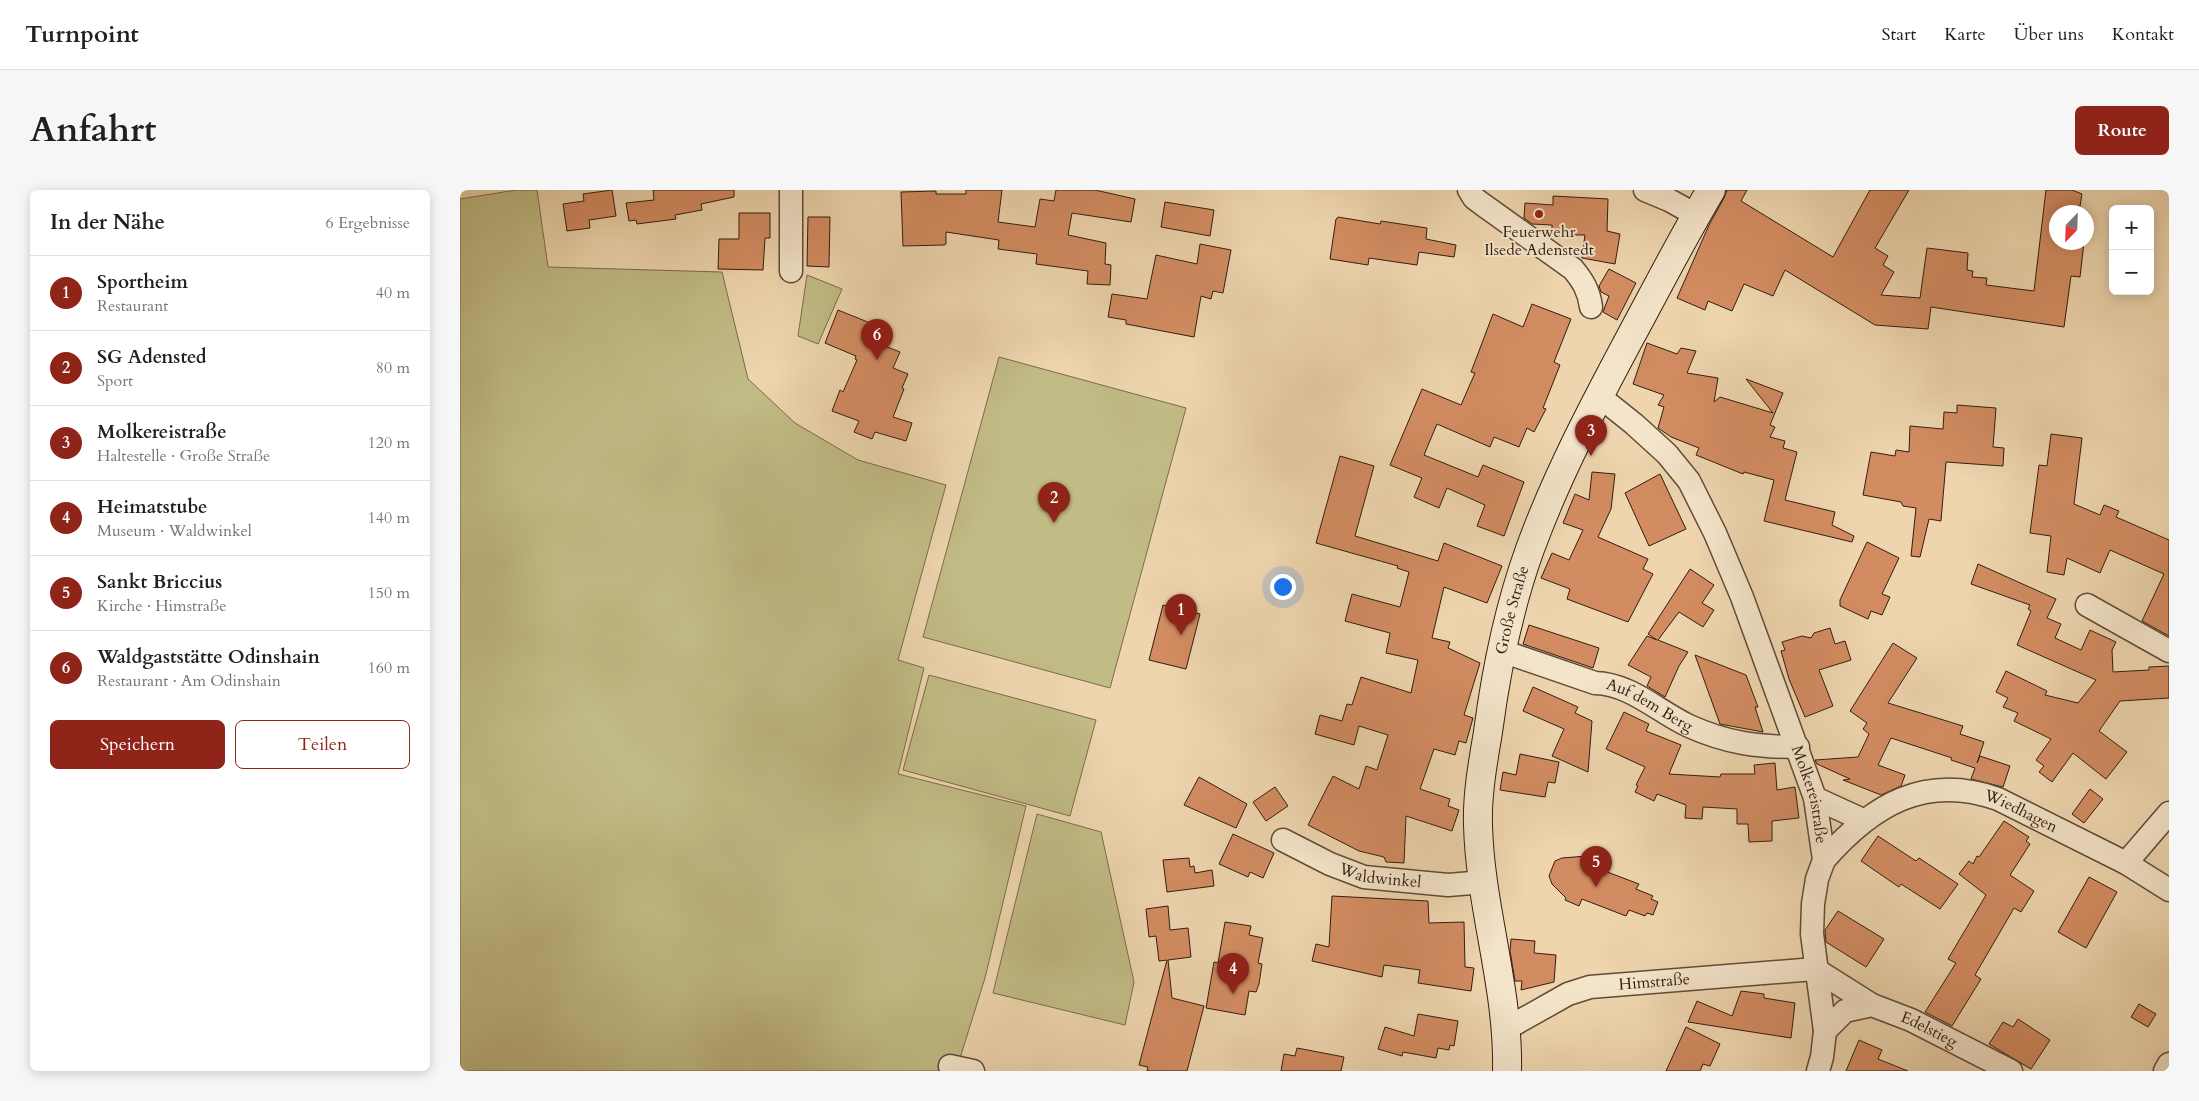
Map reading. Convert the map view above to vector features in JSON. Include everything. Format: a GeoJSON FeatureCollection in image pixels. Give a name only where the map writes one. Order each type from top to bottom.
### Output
{"type":"FeatureCollection","features":[{"type":"Feature","properties":{"kind":"main road","name":"Große Straße"},"geometry":{"type":"LineString","coordinates":[[1507,1071],[1504,1030],[1478,823],[1480,787],[1491,708],[1502,651],[1530,548],[1550,500],[1599,396],[1711,190]]}},
{"type":"Feature","properties":{"kind":"street"},"geometry":{"type":"LineString","coordinates":[[791,190],[791,271]]}},
{"type":"Feature","properties":{"kind":"street"},"geometry":{"type":"LineString","coordinates":[[1645,190],[1669,200],[1696,215]]}},
{"type":"Feature","properties":{"kind":"street"},"geometry":{"type":"LineString","coordinates":[[1482,195],[1573,269],[1583,281],[1590,296],[1591,307]]}},
{"type":"Feature","properties":{"kind":"street","name":"Molkereistraße"},"geometry":{"type":"LineString","coordinates":[[1599,396],[1667,454],[1689,481],[1715,533],[1742,598],[1798,747],[1815,798],[1824,860],[1817,879],[1813,904],[1812,934],[1815,969],[1825,1031],[1822,1057],[1818,1071]]}},
{"type":"Feature","properties":{"kind":"street"},"geometry":{"type":"LineString","coordinates":[[2087,605],[2169,651]]}},
{"type":"Feature","properties":{"kind":"street","name":"Auf dem Berg"},"geometry":{"type":"LineString","coordinates":[[1502,651],[1595,683],[1609,683],[1624,688],[1688,725],[1724,739],[1740,744],[1798,747]]}},
{"type":"Feature","properties":{"kind":"street","name":"Wiedhagen"},"geometry":{"type":"LineString","coordinates":[[1824,860],[1845,836],[1864,820],[1898,800],[1945,789],[1978,792],[1998,799],[2126,863],[2169,890]]}},
{"type":"Feature","properties":{"kind":"street"},"geometry":{"type":"LineString","coordinates":[[1815,798],[1864,820]]}},
{"type":"Feature","properties":{"kind":"street"},"geometry":{"type":"LineString","coordinates":[[2126,863],[2169,813]]}},
{"type":"Feature","properties":{"kind":"street","name":"Waldwinkel"},"geometry":{"type":"LineString","coordinates":[[1283,840],[1330,864],[1364,877],[1448,885],[1484,882]]}},
{"type":"Feature","properties":{"kind":"street","name":"Edelstieg"},"geometry":{"type":"LineString","coordinates":[[1815,969],[1872,1005],[1911,1020],[2011,1071]]}},
{"type":"Feature","properties":{"kind":"street","name":"Himstraße"},"geometry":{"type":"LineString","coordinates":[[1504,1030],[1568,994],[1590,987],[1815,969]]}},
{"type":"Feature","properties":{"kind":"street"},"geometry":{"type":"LineString","coordinates":[[1825,1031],[1845,1011],[1872,1005]]}},
{"type":"Feature","properties":{"kind":"street"},"geometry":{"type":"LineString","coordinates":[[2165,1071],[2169,1064]]}},
{"type":"Feature","properties":{"kind":"street"},"geometry":{"type":"LineString","coordinates":[[950,1066],[973,1071]]}},
{"type":"Feature","properties":{"kind":"shaded area"},"geometry":{"type":"Polygon","coordinates":[[[516,190],[537,190],[548,267],[722,272],[748,379],[795,423],[858,460],[946,485],[898,660],[924,668],[898,774],[1026,806],[985,978],[956,1071],[460,1071],[460,199],[516,190]]]}},
{"type":"Feature","properties":{"kind":"shaded area"},"geometry":{"type":"Polygon","coordinates":[[[807,275],[842,289],[818,344],[798,336],[807,275]]]}},
{"type":"Feature","properties":{"kind":"shaded area"},"geometry":{"type":"Polygon","coordinates":[[[999,357],[1186,408],[1110,688],[923,637],[999,357]]]}},
{"type":"Feature","properties":{"kind":"shaded area"},"geometry":{"type":"Polygon","coordinates":[[[929,675],[1096,720],[1070,816],[903,770],[929,675]]]}},
{"type":"Feature","properties":{"kind":"shaded area"},"geometry":{"type":"Polygon","coordinates":[[[1037,814],[1101,832],[1134,982],[1125,1025],[993,993],[1037,814]]]}},
{"type":"Feature","properties":{"kind":"building"},"geometry":{"type":"Polygon","coordinates":[[[612,190],[616,216],[589,220],[590,228],[567,231],[563,204],[584,201],[583,194],[612,190]]]}},
{"type":"Feature","properties":{"kind":"building"},"geometry":{"type":"Polygon","coordinates":[[[653,190],[734,190],[734,197],[701,204],[702,210],[675,215],[676,219],[637,224],[636,220],[629,221],[626,203],[654,200],[653,190]]]}},
{"type":"Feature","properties":{"kind":"building"},"geometry":{"type":"Polygon","coordinates":[[[966,190],[1002,190],[998,222],[1035,227],[1040,199],[1054,201],[1056,190],[1095,190],[1135,199],[1131,222],[1072,213],[1068,235],[1106,243],[1105,264],[1111,265],[1110,285],[1087,284],[1088,271],[1036,264],[1037,254],[998,249],[999,240],[946,232],[946,244],[944,245],[903,246],[901,192],[936,191],[936,194],[966,194],[966,190]]]}},
{"type":"Feature","properties":{"kind":"building"},"geometry":{"type":"Polygon","coordinates":[[[1727,190],[1747,190],[1741,201],[1833,257],[1870,190],[1909,190],[1875,248],[1888,256],[1883,265],[1894,272],[1881,295],[1920,298],[1927,248],[1968,253],[1967,270],[1973,271],[1972,277],[1987,278],[1986,285],[2034,291],[2046,190],[2072,190],[2082,194],[2080,205],[2049,205],[2049,250],[2083,250],[2080,277],[2071,276],[2064,327],[1931,307],[1928,329],[1875,325],[1785,270],[1773,296],[1744,284],[1732,311],[1708,301],[1705,310],[1677,298],[1709,225],[1727,190]]]}},
{"type":"Feature","properties":{"kind":"building"},"geometry":{"type":"Polygon","coordinates":[[[1553,196],[1608,199],[1607,231],[1620,234],[1615,264],[1582,258],[1585,235],[1566,235],[1566,230],[1552,230],[1552,225],[1532,224],[1524,218],[1525,203],[1553,205],[1553,196]]]}},
{"type":"Feature","properties":{"kind":"building"},"geometry":{"type":"Polygon","coordinates":[[[1165,202],[1214,210],[1210,236],[1161,227],[1165,202]]]}},
{"type":"Feature","properties":{"kind":"building"},"geometry":{"type":"Polygon","coordinates":[[[739,213],[770,213],[770,238],[765,238],[763,270],[718,269],[719,239],[739,239],[739,213]]]}},
{"type":"Feature","properties":{"kind":"building"},"geometry":{"type":"Polygon","coordinates":[[[808,217],[830,217],[829,267],[807,266],[808,217]]]}},
{"type":"Feature","properties":{"kind":"building"},"geometry":{"type":"Polygon","coordinates":[[[1338,217],[1380,224],[1381,221],[1427,228],[1426,239],[1456,245],[1454,257],[1419,252],[1417,265],[1369,258],[1368,265],[1330,259],[1336,219],[1338,217]]]}},
{"type":"Feature","properties":{"kind":"building"},"geometry":{"type":"Polygon","coordinates":[[[1200,244],[1231,250],[1223,293],[1213,291],[1211,299],[1201,296],[1194,337],[1126,324],[1126,320],[1108,317],[1112,294],[1147,299],[1156,255],[1197,264],[1200,244]]]}},
{"type":"Feature","properties":{"kind":"building"},"geometry":{"type":"Polygon","coordinates":[[[1609,269],[1636,283],[1617,320],[1603,312],[1609,296],[1601,292],[1599,286],[1609,269]]]}},
{"type":"Feature","properties":{"kind":"building"},"geometry":{"type":"Polygon","coordinates":[[[1532,304],[1571,319],[1554,362],[1560,365],[1543,408],[1546,409],[1534,432],[1527,428],[1519,447],[1494,437],[1490,447],[1437,424],[1424,455],[1478,477],[1483,465],[1524,482],[1504,536],[1477,526],[1485,505],[1447,488],[1439,508],[1414,497],[1422,478],[1390,465],[1422,389],[1461,405],[1475,373],[1471,372],[1493,314],[1523,327],[1532,304]]]}},
{"type":"Feature","properties":{"kind":"building"},"geometry":{"type":"Polygon","coordinates":[[[838,310],[890,331],[885,346],[900,352],[893,368],[908,374],[893,417],[912,423],[906,441],[875,432],[872,439],[854,432],[859,421],[832,411],[840,390],[843,392],[857,360],[855,359],[856,356],[825,343],[838,310]]]}},
{"type":"Feature","properties":{"kind":"building"},"geometry":{"type":"Polygon","coordinates":[[[1647,343],[1677,354],[1681,348],[1696,351],[1687,373],[1718,378],[1714,402],[1720,397],[1773,413],[1746,379],[1783,393],[1770,425],[1775,427],[1770,437],[1785,441],[1783,448],[1797,452],[1785,500],[1835,512],[1832,525],[1854,536],[1852,542],[1764,521],[1774,480],[1744,472],[1743,474],[1696,455],[1699,448],[1671,437],[1658,428],[1664,407],[1658,405],[1664,395],[1633,384],[1647,343]]]}},
{"type":"Feature","properties":{"kind":"building"},"geometry":{"type":"Polygon","coordinates":[[[1957,405],[1996,408],[1993,447],[2004,448],[2003,466],[1946,462],[1941,521],[1929,519],[1920,557],[1911,556],[1916,508],[1903,506],[1901,502],[1863,495],[1871,452],[1895,456],[1896,450],[1909,452],[1910,426],[1943,429],[1944,412],[1957,413],[1957,405]]]}},
{"type":"Feature","properties":{"kind":"building"},"geometry":{"type":"Polygon","coordinates":[[[2051,434],[2082,438],[2074,504],[2100,515],[2104,505],[2119,511],[2116,517],[2169,540],[2169,636],[2142,621],[2164,574],[2110,550],[2100,573],[2067,558],[2064,575],[2047,572],[2051,536],[2030,533],[2039,465],[2047,466],[2051,434]]]}},
{"type":"Feature","properties":{"kind":"building"},"geometry":{"type":"Polygon","coordinates":[[[1340,456],[1374,466],[1355,536],[1438,561],[1444,543],[1502,566],[1487,603],[1444,587],[1432,638],[1450,642],[1448,648],[1480,663],[1464,715],[1473,718],[1466,743],[1459,741],[1455,755],[1434,749],[1420,789],[1450,799],[1448,806],[1459,810],[1452,831],[1406,816],[1404,863],[1386,862],[1384,857],[1359,851],[1308,825],[1333,776],[1359,789],[1366,766],[1377,770],[1388,735],[1359,726],[1354,745],[1315,734],[1320,715],[1342,721],[1347,704],[1352,705],[1361,677],[1411,693],[1418,660],[1386,653],[1390,633],[1345,621],[1352,594],[1400,607],[1409,572],[1397,568],[1398,566],[1316,543],[1340,456]]]}},
{"type":"Feature","properties":{"kind":"building"},"geometry":{"type":"Polygon","coordinates":[[[1592,472],[1615,474],[1611,509],[1598,537],[1648,559],[1643,569],[1653,574],[1628,622],[1567,599],[1570,589],[1541,578],[1552,553],[1569,560],[1583,530],[1563,523],[1575,494],[1589,500],[1592,472]]]}},
{"type":"Feature","properties":{"kind":"building"},"geometry":{"type":"Polygon","coordinates":[[[1660,474],[1686,529],[1649,546],[1625,493],[1660,474]]]}},
{"type":"Feature","properties":{"kind":"building"},"geometry":{"type":"Polygon","coordinates":[[[1867,542],[1899,558],[1882,594],[1890,597],[1882,615],[1871,611],[1868,619],[1840,606],[1840,600],[1867,542]]]}},
{"type":"Feature","properties":{"kind":"building"},"geometry":{"type":"Polygon","coordinates":[[[1978,564],[2056,599],[2047,618],[2061,624],[2055,638],[2081,650],[2090,630],[2116,642],[2112,650],[2113,672],[2149,670],[2149,667],[2169,666],[2169,698],[2120,701],[2099,731],[2127,752],[2106,779],[2073,753],[2052,782],[2039,772],[2044,766],[2036,760],[2051,739],[2014,721],[2018,713],[2003,707],[2008,698],[1996,692],[2006,671],[2047,691],[2045,695],[2078,703],[2096,680],[2017,645],[2031,611],[2028,609],[2030,605],[1971,584],[1978,564]]]}},
{"type":"Feature","properties":{"kind":"building"},"geometry":{"type":"Polygon","coordinates":[[[1690,569],[1714,585],[1702,603],[1714,610],[1703,627],[1679,612],[1658,640],[1688,652],[1679,666],[1665,697],[1647,686],[1651,677],[1628,665],[1647,636],[1657,640],[1648,634],[1690,569]]]}},
{"type":"Feature","properties":{"kind":"building"},"geometry":{"type":"Polygon","coordinates":[[[1163,605],[1200,614],[1186,669],[1149,660],[1163,605]]]}},
{"type":"Feature","properties":{"kind":"building"},"geometry":{"type":"Polygon","coordinates":[[[1529,625],[1599,648],[1593,668],[1523,644],[1529,625]]]}},
{"type":"Feature","properties":{"kind":"building"},"geometry":{"type":"Polygon","coordinates":[[[1830,628],[1835,644],[1845,641],[1851,660],[1819,670],[1833,706],[1805,717],[1789,679],[1781,651],[1785,650],[1782,642],[1802,636],[1811,638],[1814,633],[1830,628]]]}},
{"type":"Feature","properties":{"kind":"building"},"geometry":{"type":"Polygon","coordinates":[[[1893,643],[1917,658],[1888,703],[1963,726],[1960,734],[1984,742],[1977,763],[1980,756],[2010,766],[2003,787],[1971,779],[1975,768],[1951,760],[1952,758],[1891,738],[1878,765],[1905,775],[1901,786],[1881,795],[1843,780],[1850,779],[1817,764],[1815,760],[1858,757],[1869,734],[1863,729],[1867,723],[1850,711],[1893,643]]]}},
{"type":"Feature","properties":{"kind":"building"},"geometry":{"type":"Polygon","coordinates":[[[1695,655],[1746,675],[1758,707],[1755,707],[1763,732],[1720,724],[1695,655]]]}},
{"type":"Feature","properties":{"kind":"building"},"geometry":{"type":"Polygon","coordinates":[[[1533,687],[1578,707],[1575,713],[1592,721],[1588,772],[1552,756],[1564,729],[1523,711],[1533,687]]]}},
{"type":"Feature","properties":{"kind":"building"},"geometry":{"type":"Polygon","coordinates":[[[1624,712],[1649,724],[1646,731],[1681,745],[1669,774],[1720,777],[1721,774],[1755,774],[1754,765],[1775,763],[1777,790],[1795,787],[1799,818],[1772,821],[1772,841],[1749,842],[1748,824],[1737,824],[1737,809],[1703,807],[1702,819],[1685,818],[1686,805],[1657,794],[1654,801],[1635,792],[1638,786],[1636,785],[1645,767],[1606,749],[1624,712]]]}},
{"type":"Feature","properties":{"kind":"building"},"geometry":{"type":"Polygon","coordinates":[[[1520,754],[1559,762],[1555,783],[1548,782],[1545,797],[1500,790],[1503,772],[1516,775],[1520,754]]]}},
{"type":"Feature","properties":{"kind":"building"},"geometry":{"type":"Polygon","coordinates":[[[1199,777],[1247,804],[1236,828],[1184,805],[1199,777]]]}},
{"type":"Feature","properties":{"kind":"building"},"geometry":{"type":"Polygon","coordinates":[[[1275,787],[1288,806],[1266,821],[1253,802],[1275,787]]]}},
{"type":"Feature","properties":{"kind":"building"},"geometry":{"type":"Polygon","coordinates":[[[2090,789],[2103,799],[2084,823],[2072,814],[2090,789]]]}},
{"type":"Feature","properties":{"kind":"building"},"geometry":{"type":"Polygon","coordinates":[[[2004,821],[2029,837],[2026,841],[2030,844],[2010,875],[2034,891],[2021,912],[2014,908],[1975,975],[1981,979],[1952,1026],[1925,1012],[1956,963],[1948,959],[1986,895],[1959,874],[1969,861],[1973,864],[1977,856],[1979,857],[2004,821]]]}},
{"type":"Feature","properties":{"kind":"building"},"geometry":{"type":"Polygon","coordinates":[[[1233,834],[1274,853],[1263,878],[1250,872],[1248,877],[1219,864],[1233,834]]]}},
{"type":"Feature","properties":{"kind":"building"},"geometry":{"type":"Polygon","coordinates":[[[1878,836],[1916,861],[1919,858],[1958,884],[1940,909],[1901,884],[1899,887],[1861,861],[1878,836]]]}},
{"type":"Feature","properties":{"kind":"building"},"geometry":{"type":"Polygon","coordinates":[[[1587,856],[1597,860],[1594,867],[1639,884],[1636,889],[1653,896],[1651,899],[1658,902],[1653,915],[1647,913],[1645,916],[1629,910],[1626,916],[1582,899],[1579,906],[1565,900],[1566,898],[1552,884],[1549,876],[1555,861],[1562,858],[1587,856]]]}},
{"type":"Feature","properties":{"kind":"building"},"geometry":{"type":"Polygon","coordinates":[[[1189,858],[1190,867],[1194,866],[1195,873],[1212,870],[1214,886],[1167,892],[1163,860],[1189,858]]]}},
{"type":"Feature","properties":{"kind":"building"},"geometry":{"type":"Polygon","coordinates":[[[2089,877],[2117,892],[2086,948],[2058,932],[2089,877]]]}},
{"type":"Feature","properties":{"kind":"building"},"geometry":{"type":"Polygon","coordinates":[[[1332,896],[1428,901],[1429,923],[1464,922],[1465,967],[1474,968],[1471,991],[1418,983],[1420,970],[1384,965],[1382,977],[1312,961],[1316,944],[1329,947],[1332,896]]]}},
{"type":"Feature","properties":{"kind":"building"},"geometry":{"type":"Polygon","coordinates":[[[1168,906],[1170,930],[1188,928],[1191,957],[1168,960],[1172,998],[1204,1006],[1187,1071],[1147,1071],[1148,1067],[1139,1065],[1167,960],[1159,961],[1156,936],[1149,937],[1146,909],[1168,906]]]}},
{"type":"Feature","properties":{"kind":"building"},"geometry":{"type":"Polygon","coordinates":[[[1838,911],[1884,939],[1866,967],[1826,942],[1825,930],[1838,911]]]}},
{"type":"Feature","properties":{"kind":"building"},"geometry":{"type":"Polygon","coordinates":[[[1225,922],[1251,926],[1249,935],[1263,938],[1258,963],[1262,964],[1259,984],[1256,992],[1249,991],[1245,1015],[1206,1008],[1214,962],[1218,963],[1225,922]]]}},
{"type":"Feature","properties":{"kind":"building"},"geometry":{"type":"Polygon","coordinates":[[[1511,939],[1535,941],[1534,953],[1556,955],[1554,982],[1521,990],[1522,981],[1515,981],[1510,951],[1511,939]]]}},
{"type":"Feature","properties":{"kind":"building"},"geometry":{"type":"Polygon","coordinates":[[[1741,991],[1764,994],[1764,998],[1795,1003],[1791,1038],[1688,1022],[1697,1001],[1732,1016],[1741,991]]]}},
{"type":"Feature","properties":{"kind":"building"},"geometry":{"type":"Polygon","coordinates":[[[2139,1004],[2156,1014],[2148,1027],[2131,1017],[2139,1004]]]}},
{"type":"Feature","properties":{"kind":"building"},"geometry":{"type":"Polygon","coordinates":[[[1418,1014],[1458,1021],[1454,1046],[1450,1045],[1449,1050],[1438,1048],[1436,1058],[1403,1052],[1402,1056],[1378,1049],[1385,1027],[1414,1036],[1418,1014]]]}},
{"type":"Feature","properties":{"kind":"building"},"geometry":{"type":"Polygon","coordinates":[[[2018,1019],[2050,1040],[2031,1069],[1989,1044],[2003,1022],[2013,1027],[2018,1019]]]}},
{"type":"Feature","properties":{"kind":"building"},"geometry":{"type":"Polygon","coordinates":[[[1686,1027],[1720,1044],[1710,1066],[1703,1064],[1700,1071],[1666,1071],[1686,1027]]]}},
{"type":"Feature","properties":{"kind":"building"},"geometry":{"type":"Polygon","coordinates":[[[1859,1040],[1882,1050],[1878,1059],[1908,1071],[1846,1071],[1859,1040]]]}},
{"type":"Feature","properties":{"kind":"building"},"geometry":{"type":"Polygon","coordinates":[[[1297,1048],[1344,1057],[1341,1071],[1281,1071],[1284,1054],[1295,1056],[1297,1048]]]}},
{"type":"Feature","properties":{"kind":"place","name":"Feuerwehr Ilsede Adenstedt"},"geometry":{"type":"Point","coordinates":[1539,214]}},
{"type":"Feature","properties":{"kind":"place","name":"Waldgaststätte Odinshain"},"geometry":{"type":"Point","coordinates":[877,360]}},
{"type":"Feature","properties":{"kind":"place","name":"Molkereistraße"},"geometry":{"type":"Point","coordinates":[1591,456]}},
{"type":"Feature","properties":{"kind":"place","name":"SG Adensted"},"geometry":{"type":"Point","coordinates":[1054,523]}},
{"type":"Feature","properties":{"kind":"place","name":"Sportheim"},"geometry":{"type":"Point","coordinates":[1181,635]}},
{"type":"Feature","properties":{"kind":"place","name":"Sankt Briccius"},"geometry":{"type":"Point","coordinates":[1596,887]}},
{"type":"Feature","properties":{"kind":"place","name":"Heimatstube"},"geometry":{"type":"Point","coordinates":[1233,994]}}]}
